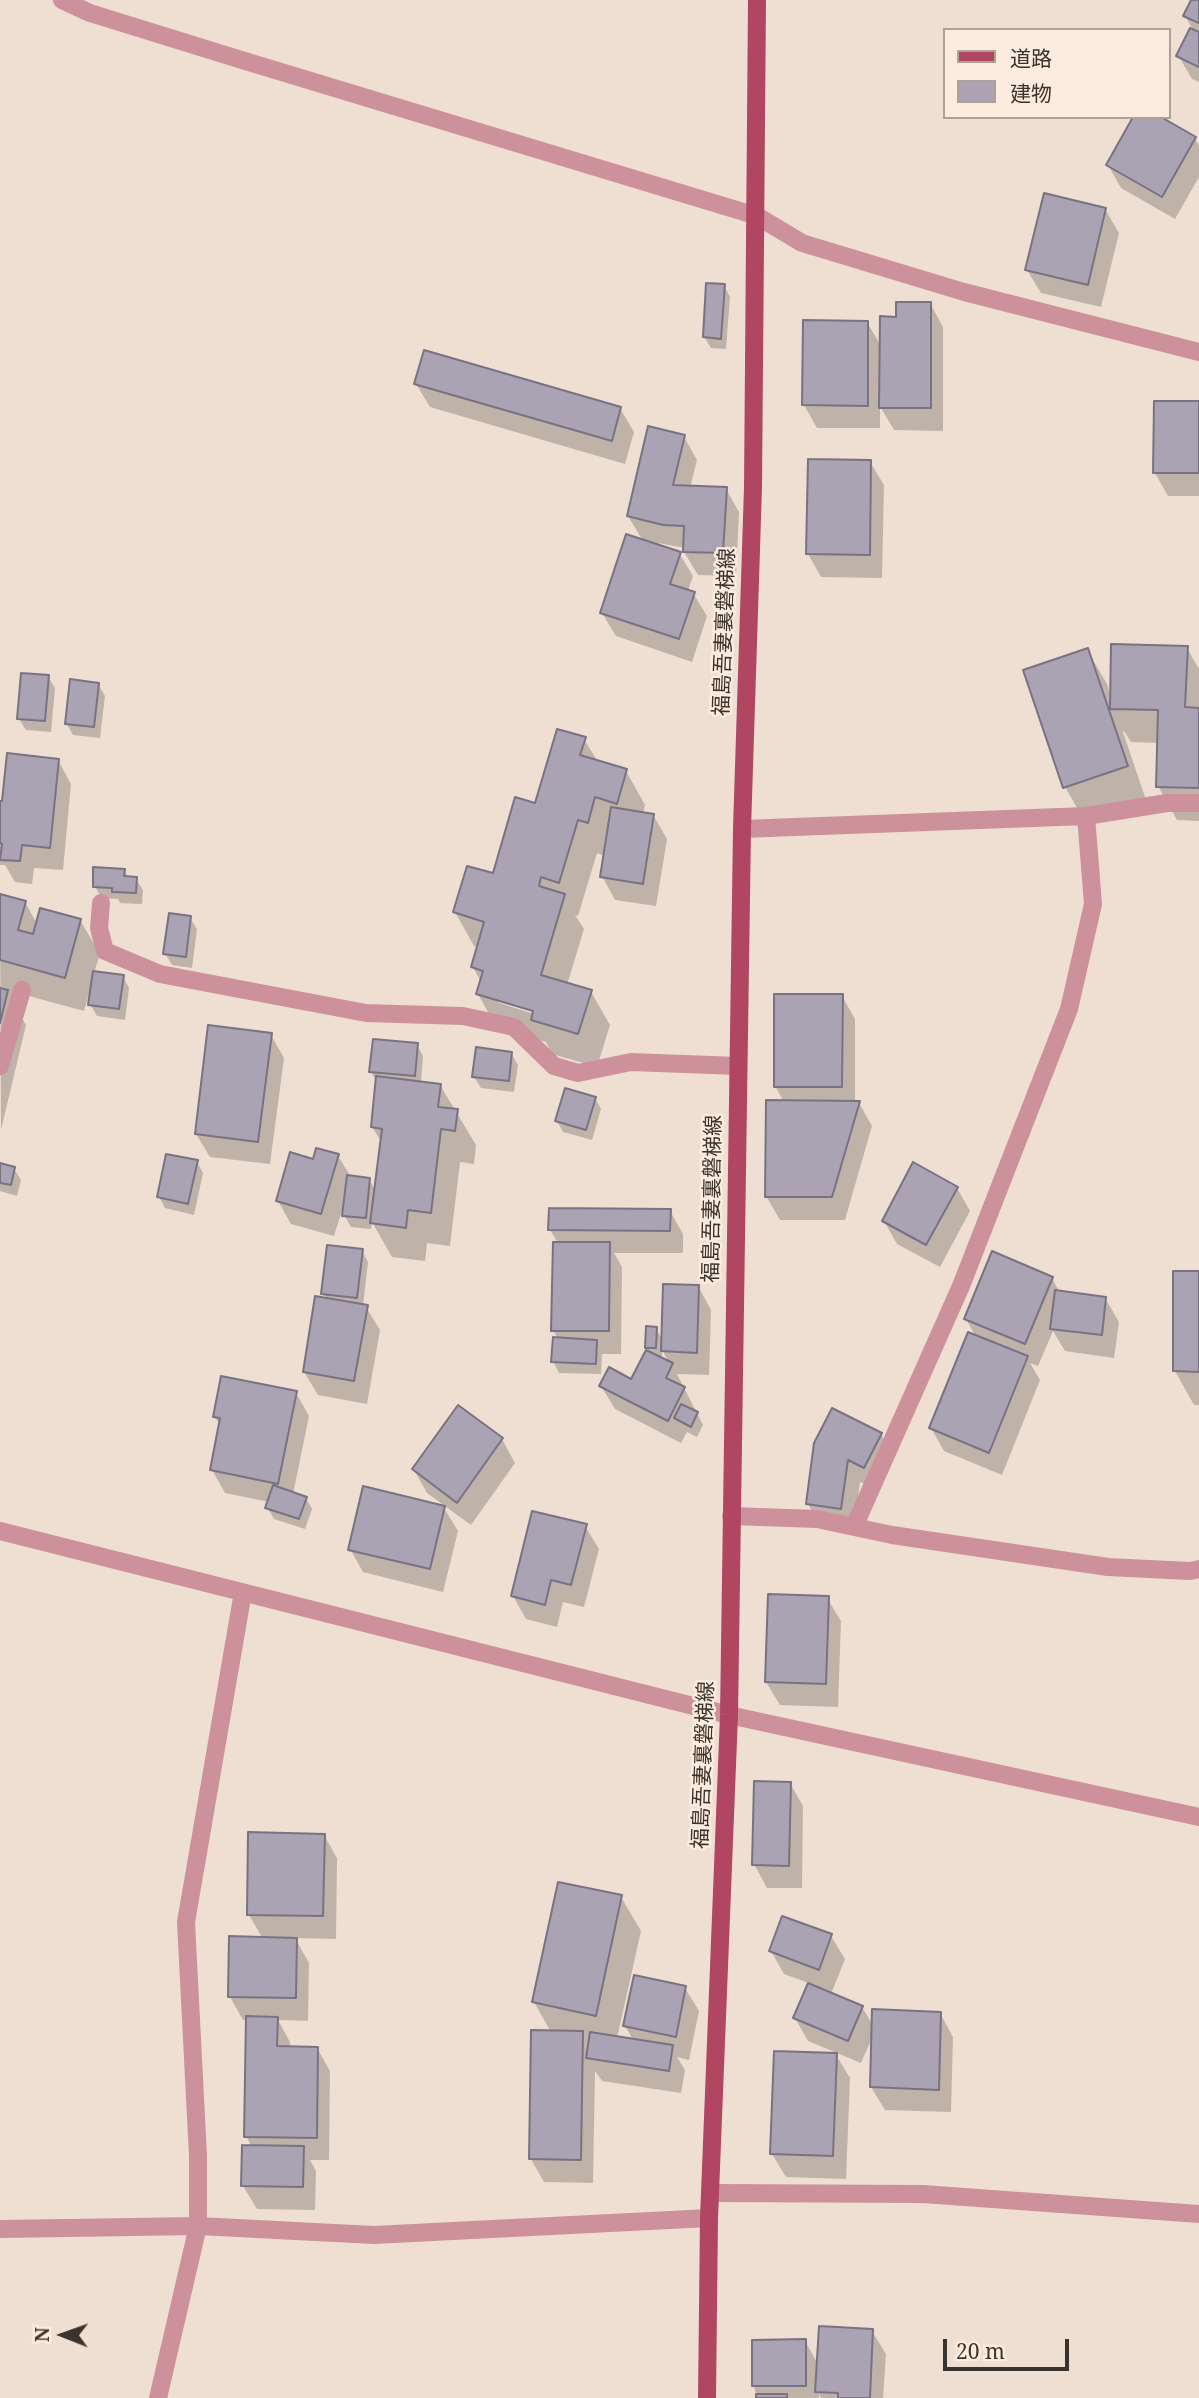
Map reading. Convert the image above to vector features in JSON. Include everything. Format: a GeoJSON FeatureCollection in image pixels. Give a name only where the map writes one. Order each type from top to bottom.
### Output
{"type":"FeatureCollection","features":[{"type":"Feature","properties":{"kind":"main road","name":"福島吾妻裏磐梯線"},"geometry":{"type":"LineString","coordinates":[[707,2398],[709,2218],[729,1715],[742,829],[757,216],[757,0]]}},
{"type":"Feature","properties":{"kind":"street"},"geometry":{"type":"LineString","coordinates":[[62,0],[90,13],[757,216],[802,243],[964,292],[1199,352]]}},
{"type":"Feature","properties":{"kind":"street"},"geometry":{"type":"LineString","coordinates":[[742,829],[1086,816],[1167,803],[1199,803]]}},
{"type":"Feature","properties":{"kind":"street"},"geometry":{"type":"LineString","coordinates":[[853,1527],[961,1286],[1069,1009],[1093,904],[1086,816]]}},
{"type":"Feature","properties":{"kind":"street"},"geometry":{"type":"LineString","coordinates":[[101,903],[99,928],[105,951],[160,974],[366,1013],[463,1016],[514,1027],[554,1066],[578,1073],[631,1062],[738,1066]]}},
{"type":"Feature","properties":{"kind":"street"},"geometry":{"type":"LineString","coordinates":[[0,1066],[22,990]]}},
{"type":"Feature","properties":{"kind":"street"},"geometry":{"type":"LineString","coordinates":[[731,1516],[817,1519],[905,1537],[1108,1567],[1190,1571],[1199,1569]]}},
{"type":"Feature","properties":{"kind":"street"},"geometry":{"type":"LineString","coordinates":[[0,1531],[729,1715],[1199,1816]]}},
{"type":"Feature","properties":{"kind":"street"},"geometry":{"type":"LineString","coordinates":[[158,2398],[198,2226],[198,2156],[186,1922],[243,1592]]}},
{"type":"Feature","properties":{"kind":"street"},"geometry":{"type":"LineString","coordinates":[[710,2193],[922,2194],[1199,2214]]}},
{"type":"Feature","properties":{"kind":"street"},"geometry":{"type":"LineString","coordinates":[[0,2229],[198,2226],[374,2235],[709,2218]]}},
{"type":"Feature","properties":{"kind":"building"},"geometry":{"type":"Polygon","coordinates":[[[1191,0],[1199,0],[1199,23],[1183,16],[1191,0]]]}},
{"type":"Feature","properties":{"kind":"building"},"geometry":{"type":"Polygon","coordinates":[[[1190,28],[1199,32],[1199,67],[1176,56],[1190,28]]]}},
{"type":"Feature","properties":{"kind":"building"},"geometry":{"type":"Polygon","coordinates":[[[1132,119],[1164,119],[1196,137],[1162,197],[1106,165],[1132,119]]]}},
{"type":"Feature","properties":{"kind":"building"},"geometry":{"type":"Polygon","coordinates":[[[1044,193],[1106,208],[1088,285],[1025,270],[1044,193]]]}},
{"type":"Feature","properties":{"kind":"building"},"geometry":{"type":"Polygon","coordinates":[[[706,283],[725,284],[721,339],[703,337],[706,283]]]}},
{"type":"Feature","properties":{"kind":"building"},"geometry":{"type":"Polygon","coordinates":[[[896,302],[931,302],[931,408],[879,408],[880,316],[896,317],[896,302]]]}},
{"type":"Feature","properties":{"kind":"building"},"geometry":{"type":"Polygon","coordinates":[[[803,320],[868,321],[868,406],[802,405],[803,320]]]}},
{"type":"Feature","properties":{"kind":"building"},"geometry":{"type":"Polygon","coordinates":[[[424,350],[621,407],[612,441],[414,384],[424,350]]]}},
{"type":"Feature","properties":{"kind":"building"},"geometry":{"type":"Polygon","coordinates":[[[1154,401],[1199,401],[1199,473],[1153,473],[1154,401]]]}},
{"type":"Feature","properties":{"kind":"building"},"geometry":{"type":"Polygon","coordinates":[[[648,426],[685,435],[673,485],[727,487],[723,553],[683,552],[684,526],[663,525],[627,516],[648,426]]]}},
{"type":"Feature","properties":{"kind":"building"},"geometry":{"type":"Polygon","coordinates":[[[808,459],[871,460],[870,555],[806,554],[808,459]]]}},
{"type":"Feature","properties":{"kind":"building"},"geometry":{"type":"Polygon","coordinates":[[[626,534],[681,552],[670,584],[695,592],[679,639],[600,613],[626,534]]]}},
{"type":"Feature","properties":{"kind":"building"},"geometry":{"type":"Polygon","coordinates":[[[1111,644],[1188,646],[1185,707],[1199,708],[1199,788],[1156,787],[1158,710],[1110,709],[1111,644]]]}},
{"type":"Feature","properties":{"kind":"building"},"geometry":{"type":"Polygon","coordinates":[[[1088,648],[1128,766],[1063,788],[1023,670],[1088,648]]]}},
{"type":"Feature","properties":{"kind":"building"},"geometry":{"type":"Polygon","coordinates":[[[21,673],[49,675],[45,721],[17,719],[21,673]]]}},
{"type":"Feature","properties":{"kind":"building"},"geometry":{"type":"Polygon","coordinates":[[[70,679],[99,683],[94,727],[65,724],[70,679]]]}},
{"type":"Feature","properties":{"kind":"building"},"geometry":{"type":"Polygon","coordinates":[[[557,729],[586,737],[580,755],[627,769],[617,804],[595,797],[588,823],[578,820],[559,883],[541,877],[539,886],[565,894],[541,975],[592,990],[578,1034],[531,1020],[533,1011],[476,994],[483,971],[471,967],[484,922],[453,912],[467,866],[493,873],[515,797],[535,803],[557,729]]]}},
{"type":"Feature","properties":{"kind":"building"},"geometry":{"type":"Polygon","coordinates":[[[7,753],[59,759],[50,848],[22,845],[20,861],[0,860],[0,801],[7,753]]]}},
{"type":"Feature","properties":{"kind":"building"},"geometry":{"type":"Polygon","coordinates":[[[611,807],[654,814],[643,884],[600,877],[611,807]]]}},
{"type":"Feature","properties":{"kind":"building"},"geometry":{"type":"Polygon","coordinates":[[[93,867],[125,869],[124,876],[137,877],[136,893],[112,892],[112,888],[93,887],[93,867]]]}},
{"type":"Feature","properties":{"kind":"building"},"geometry":{"type":"Polygon","coordinates":[[[0,894],[26,901],[18,930],[33,934],[40,908],[81,919],[65,978],[0,960],[0,894]]]}},
{"type":"Feature","properties":{"kind":"building"},"geometry":{"type":"Polygon","coordinates":[[[169,913],[191,916],[186,957],[163,954],[169,913]]]}},
{"type":"Feature","properties":{"kind":"building"},"geometry":{"type":"Polygon","coordinates":[[[93,971],[124,975],[119,1009],[88,1005],[93,971]]]}},
{"type":"Feature","properties":{"kind":"building"},"geometry":{"type":"Polygon","coordinates":[[[0,988],[8,990],[0,1023],[0,988]]]}},
{"type":"Feature","properties":{"kind":"building"},"geometry":{"type":"Polygon","coordinates":[[[774,994],[843,994],[842,1087],[774,1087],[774,994]]]}},
{"type":"Feature","properties":{"kind":"building"},"geometry":{"type":"Polygon","coordinates":[[[208,1025],[272,1033],[258,1142],[195,1134],[208,1025]]]}},
{"type":"Feature","properties":{"kind":"building"},"geometry":{"type":"Polygon","coordinates":[[[373,1039],[418,1043],[415,1076],[369,1072],[373,1039]]]}},
{"type":"Feature","properties":{"kind":"building"},"geometry":{"type":"Polygon","coordinates":[[[476,1047],[512,1052],[509,1081],[472,1077],[476,1047]]]}},
{"type":"Feature","properties":{"kind":"building"},"geometry":{"type":"Polygon","coordinates":[[[376,1076],[441,1084],[438,1107],[458,1109],[455,1131],[441,1129],[431,1213],[408,1210],[406,1228],[370,1223],[382,1129],[371,1127],[376,1076]]]}},
{"type":"Feature","properties":{"kind":"building"},"geometry":{"type":"Polygon","coordinates":[[[565,1088],[596,1097],[586,1130],[555,1121],[565,1088]]]}},
{"type":"Feature","properties":{"kind":"building"},"geometry":{"type":"Polygon","coordinates":[[[766,1100],[860,1101],[832,1197],[765,1197],[766,1100]]]}},
{"type":"Feature","properties":{"kind":"building"},"geometry":{"type":"Polygon","coordinates":[[[316,1148],[339,1154],[321,1214],[276,1201],[290,1152],[313,1159],[316,1148]]]}},
{"type":"Feature","properties":{"kind":"building"},"geometry":{"type":"Polygon","coordinates":[[[166,1154],[198,1160],[188,1204],[157,1197],[166,1154]]]}},
{"type":"Feature","properties":{"kind":"building"},"geometry":{"type":"Polygon","coordinates":[[[913,1162],[958,1187],[926,1245],[882,1221],[913,1162]]]}},
{"type":"Feature","properties":{"kind":"building"},"geometry":{"type":"Polygon","coordinates":[[[0,1163],[15,1167],[11,1185],[0,1183],[0,1163]]]}},
{"type":"Feature","properties":{"kind":"building"},"geometry":{"type":"Polygon","coordinates":[[[347,1175],[370,1178],[366,1218],[342,1216],[347,1175]]]}},
{"type":"Feature","properties":{"kind":"building"},"geometry":{"type":"Polygon","coordinates":[[[549,1208],[671,1209],[670,1231],[548,1230],[549,1208]]]}},
{"type":"Feature","properties":{"kind":"building"},"geometry":{"type":"Polygon","coordinates":[[[553,1242],[610,1242],[609,1331],[551,1331],[553,1242]]]}},
{"type":"Feature","properties":{"kind":"building"},"geometry":{"type":"Polygon","coordinates":[[[327,1245],[363,1249],[357,1298],[321,1294],[327,1245]]]}},
{"type":"Feature","properties":{"kind":"building"},"geometry":{"type":"Polygon","coordinates":[[[992,1251],[1053,1277],[1025,1344],[964,1319],[992,1251]]]}},
{"type":"Feature","properties":{"kind":"building"},"geometry":{"type":"Polygon","coordinates":[[[1173,1271],[1199,1271],[1199,1372],[1173,1371],[1173,1271]]]}},
{"type":"Feature","properties":{"kind":"building"},"geometry":{"type":"Polygon","coordinates":[[[663,1284],[699,1285],[697,1353],[661,1351],[663,1284]]]}},
{"type":"Feature","properties":{"kind":"building"},"geometry":{"type":"Polygon","coordinates":[[[1055,1290],[1106,1297],[1102,1335],[1050,1329],[1055,1290]]]}},
{"type":"Feature","properties":{"kind":"building"},"geometry":{"type":"Polygon","coordinates":[[[315,1296],[368,1305],[354,1381],[303,1372],[315,1296]]]}},
{"type":"Feature","properties":{"kind":"building"},"geometry":{"type":"Polygon","coordinates":[[[646,1326],[657,1327],[656,1348],[645,1348],[646,1326]]]}},
{"type":"Feature","properties":{"kind":"building"},"geometry":{"type":"Polygon","coordinates":[[[968,1332],[1028,1356],[989,1453],[929,1428],[968,1332]]]}},
{"type":"Feature","properties":{"kind":"building"},"geometry":{"type":"Polygon","coordinates":[[[553,1337],[597,1340],[596,1364],[551,1362],[553,1337]]]}},
{"type":"Feature","properties":{"kind":"building"},"geometry":{"type":"Polygon","coordinates":[[[646,1350],[673,1363],[666,1378],[685,1387],[668,1421],[599,1386],[609,1367],[631,1379],[646,1350]]]}},
{"type":"Feature","properties":{"kind":"building"},"geometry":{"type":"Polygon","coordinates":[[[221,1376],[297,1391],[278,1484],[210,1470],[220,1418],[213,1417],[221,1376]]]}},
{"type":"Feature","properties":{"kind":"building"},"geometry":{"type":"Polygon","coordinates":[[[681,1404],[698,1412],[691,1427],[674,1418],[681,1404]]]}},
{"type":"Feature","properties":{"kind":"building"},"geometry":{"type":"Polygon","coordinates":[[[458,1405],[503,1438],[457,1503],[412,1469],[458,1405]]]}},
{"type":"Feature","properties":{"kind":"building"},"geometry":{"type":"Polygon","coordinates":[[[832,1408],[882,1433],[864,1468],[848,1460],[841,1509],[806,1504],[814,1443],[832,1408]]]}},
{"type":"Feature","properties":{"kind":"building"},"geometry":{"type":"Polygon","coordinates":[[[273,1485],[307,1497],[299,1519],[265,1508],[273,1485]]]}},
{"type":"Feature","properties":{"kind":"building"},"geometry":{"type":"Polygon","coordinates":[[[363,1486],[445,1506],[430,1569],[348,1550],[363,1486]]]}},
{"type":"Feature","properties":{"kind":"building"},"geometry":{"type":"Polygon","coordinates":[[[532,1511],[587,1524],[571,1585],[551,1580],[545,1605],[511,1596],[532,1511]]]}},
{"type":"Feature","properties":{"kind":"building"},"geometry":{"type":"Polygon","coordinates":[[[768,1594],[829,1596],[826,1684],[765,1682],[768,1594]]]}},
{"type":"Feature","properties":{"kind":"building"},"geometry":{"type":"Polygon","coordinates":[[[754,1781],[791,1782],[789,1866],[752,1865],[754,1781]]]}},
{"type":"Feature","properties":{"kind":"building"},"geometry":{"type":"Polygon","coordinates":[[[248,1832],[325,1834],[323,1916],[247,1915],[248,1832]]]}},
{"type":"Feature","properties":{"kind":"building"},"geometry":{"type":"Polygon","coordinates":[[[558,1882],[622,1895],[596,2016],[532,2002],[558,1882]]]}},
{"type":"Feature","properties":{"kind":"building"},"geometry":{"type":"Polygon","coordinates":[[[782,1916],[832,1934],[819,1970],[769,1951],[782,1916]]]}},
{"type":"Feature","properties":{"kind":"building"},"geometry":{"type":"Polygon","coordinates":[[[229,1936],[297,1938],[296,1998],[228,1997],[229,1936]]]}},
{"type":"Feature","properties":{"kind":"building"},"geometry":{"type":"Polygon","coordinates":[[[634,1975],[686,1986],[676,2037],[623,2026],[634,1975]]]}},
{"type":"Feature","properties":{"kind":"building"},"geometry":{"type":"Polygon","coordinates":[[[808,1983],[863,2006],[848,2041],[793,2018],[808,1983]]]}},
{"type":"Feature","properties":{"kind":"building"},"geometry":{"type":"Polygon","coordinates":[[[872,2009],[941,2012],[939,2090],[870,2087],[872,2009]]]}},
{"type":"Feature","properties":{"kind":"building"},"geometry":{"type":"Polygon","coordinates":[[[246,2016],[278,2017],[277,2046],[318,2047],[317,2138],[244,2137],[246,2016]]]}},
{"type":"Feature","properties":{"kind":"building"},"geometry":{"type":"Polygon","coordinates":[[[531,2030],[583,2031],[581,2160],[529,2159],[531,2030]]]}},
{"type":"Feature","properties":{"kind":"building"},"geometry":{"type":"Polygon","coordinates":[[[590,2032],[673,2045],[669,2071],[586,2058],[590,2032]]]}},
{"type":"Feature","properties":{"kind":"building"},"geometry":{"type":"Polygon","coordinates":[[[774,2051],[837,2053],[833,2156],[770,2154],[774,2051]]]}},
{"type":"Feature","properties":{"kind":"building"},"geometry":{"type":"Polygon","coordinates":[[[242,2145],[304,2146],[303,2187],[241,2186],[242,2145]]]}},
{"type":"Feature","properties":{"kind":"building"},"geometry":{"type":"Polygon","coordinates":[[[819,2326],[873,2329],[870,2398],[838,2398],[838,2393],[815,2392],[819,2326]]]}},
{"type":"Feature","properties":{"kind":"building"},"geometry":{"type":"Polygon","coordinates":[[[806,2339],[806,2386],[752,2386],[752,2340],[806,2339]]]}},
{"type":"Feature","properties":{"kind":"building"},"geometry":{"type":"Polygon","coordinates":[[[756,2394],[787,2394],[787,2398],[756,2398],[756,2394]]]}}]}
